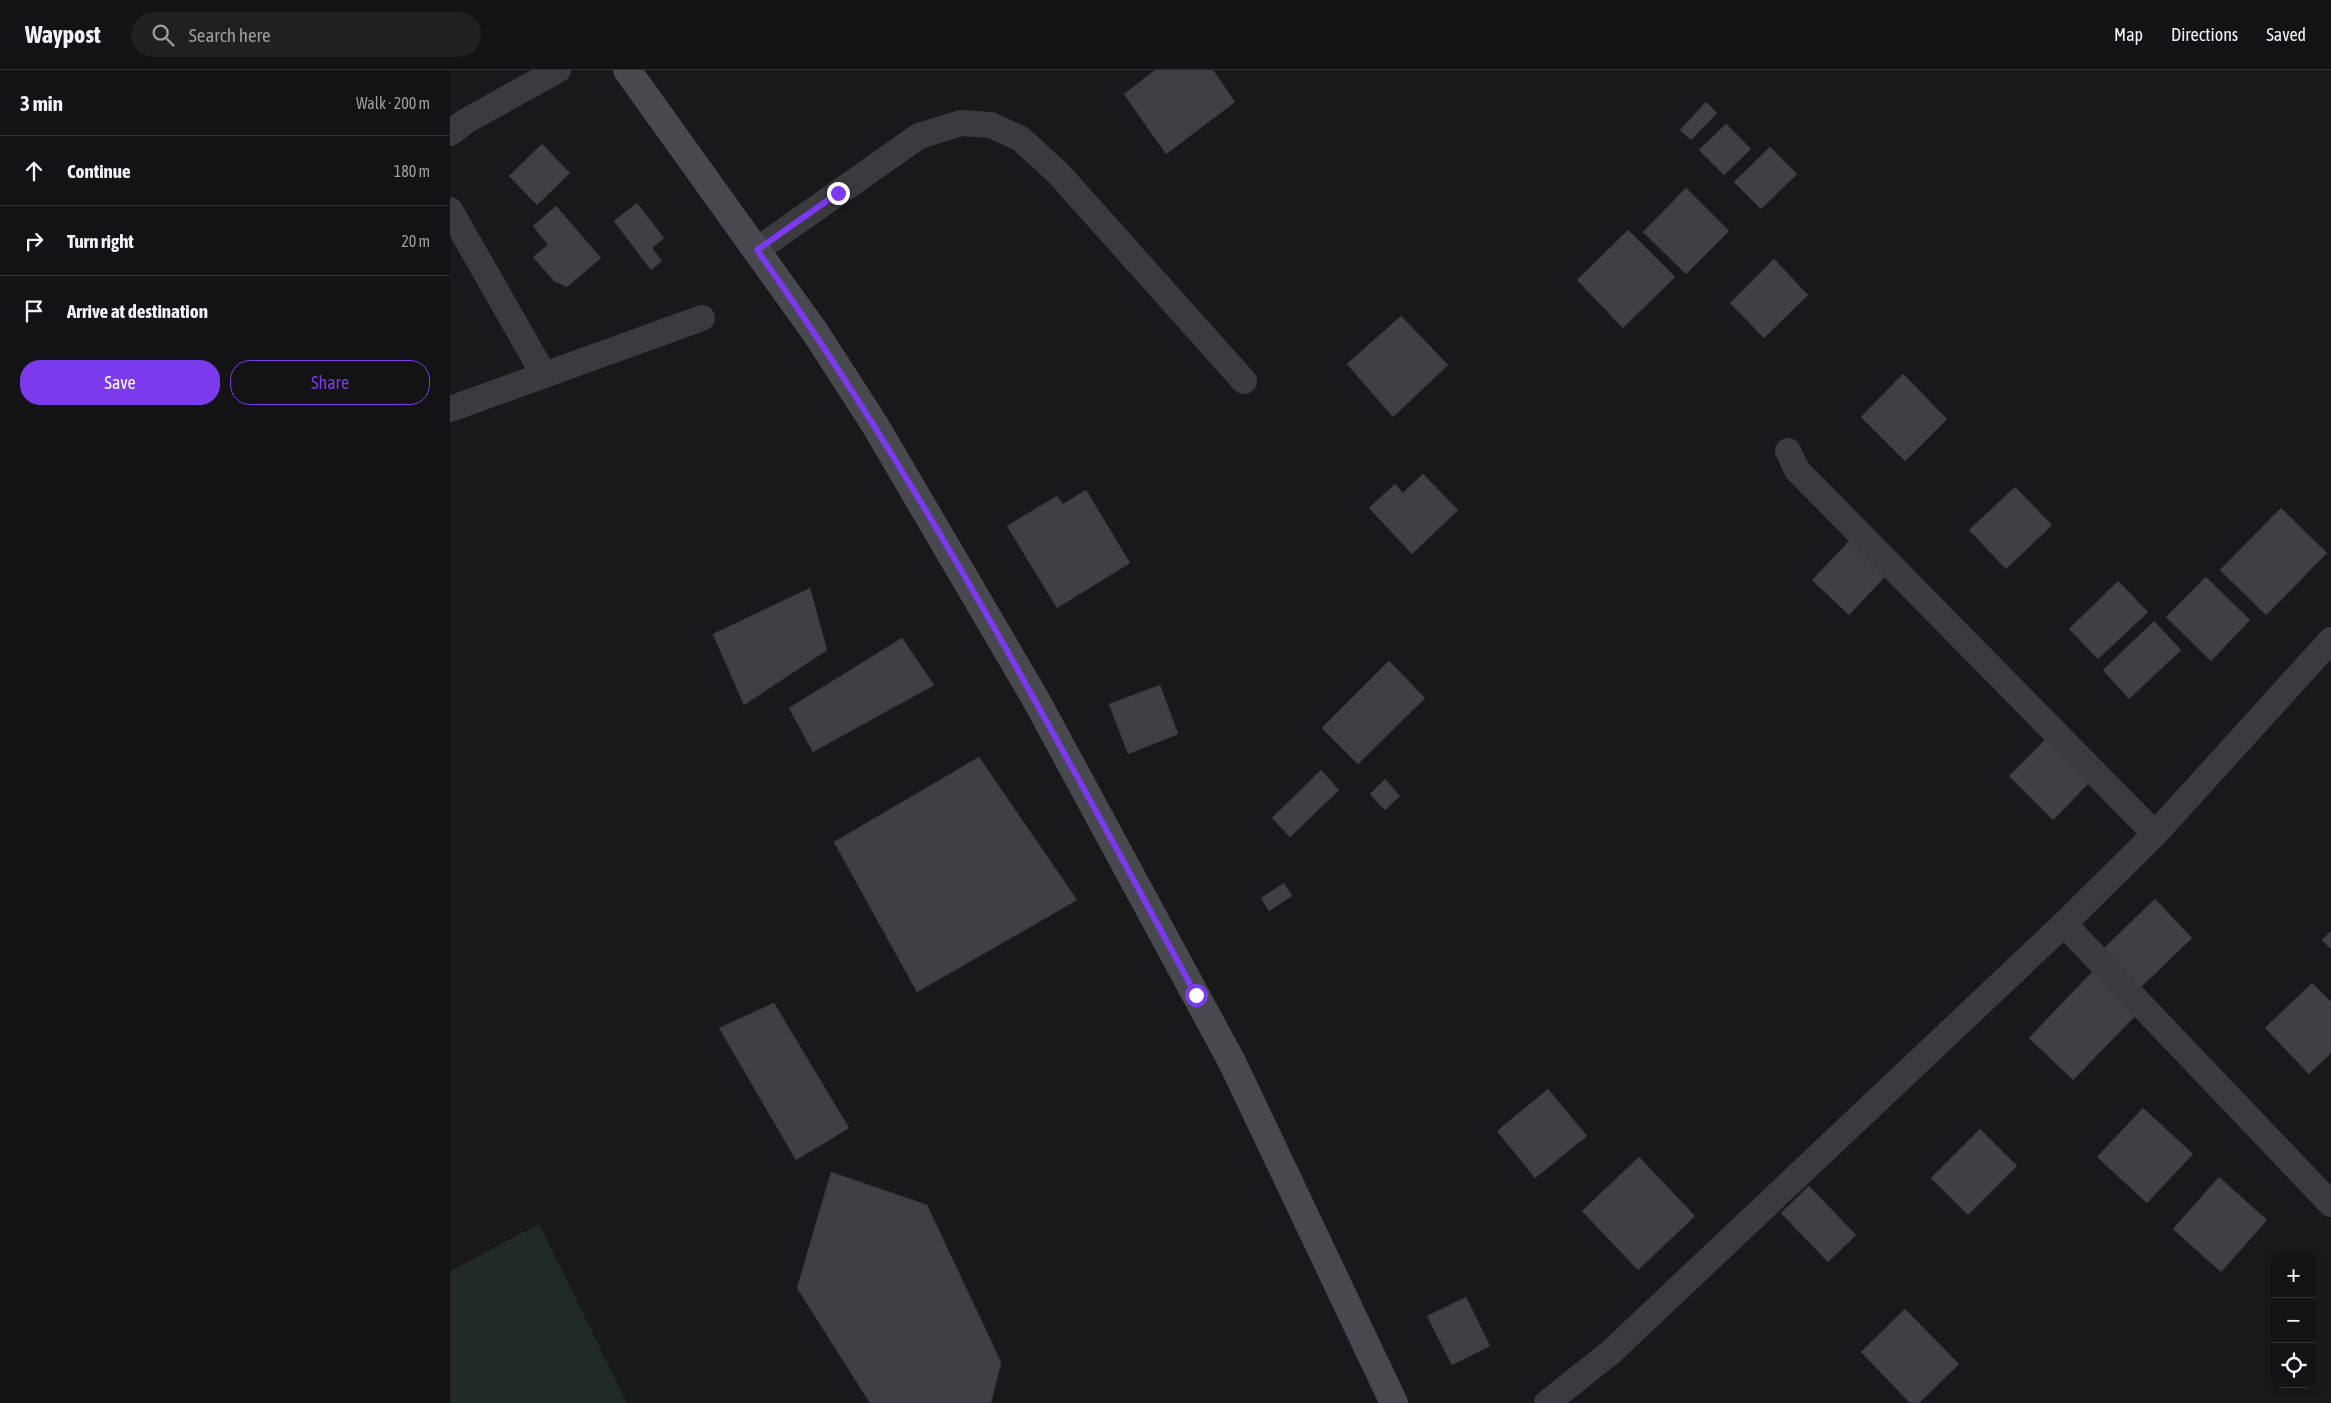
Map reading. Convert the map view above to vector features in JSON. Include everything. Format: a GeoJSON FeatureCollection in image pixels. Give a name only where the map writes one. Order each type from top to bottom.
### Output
{"type":"FeatureCollection","features":[{"type":"Feature","properties":{"kind":"street"},"geometry":{"type":"LineString","coordinates":[[450,133],[466,121],[558,70]]}},
{"type":"Feature","properties":{"kind":"street"},"geometry":{"type":"LineString","coordinates":[[627,70],[816,332],[875,424],[1035,698],[1232,1062],[1394,1403]]}},
{"type":"Feature","properties":{"kind":"street"},"geometry":{"type":"LineString","coordinates":[[757,250],[918,136],[961,123],[991,124],[1021,139],[1058,172],[1244,381]]}},
{"type":"Feature","properties":{"kind":"street"},"geometry":{"type":"LineString","coordinates":[[450,210],[544,375]]}},
{"type":"Feature","properties":{"kind":"street"},"geometry":{"type":"LineString","coordinates":[[450,409],[702,318]]}},
{"type":"Feature","properties":{"kind":"street"},"geometry":{"type":"LineString","coordinates":[[1788,451],[1797,470],[2155,834]]}},
{"type":"Feature","properties":{"kind":"street"},"geometry":{"type":"LineString","coordinates":[[1547,1403],[1611,1352],[2064,924],[2155,834],[2329,645]]}},
{"type":"Feature","properties":{"kind":"street"},"geometry":{"type":"LineString","coordinates":[[2064,924],[2331,1204]]}},
{"type":"Feature","properties":{"kind":"shaded area"},"geometry":{"type":"Polygon","coordinates":[[[539,1224],[627,1403],[450,1403],[450,1271],[539,1224]]]}},
{"type":"Feature","properties":{"kind":"building"},"geometry":{"type":"Polygon","coordinates":[[[1155,70],[1213,70],[1235,102],[1166,154],[1124,94],[1155,70]]]}},
{"type":"Feature","properties":{"kind":"building"},"geometry":{"type":"Polygon","coordinates":[[[1706,102],[1717,113],[1691,140],[1680,130],[1706,102]]]}},
{"type":"Feature","properties":{"kind":"building"},"geometry":{"type":"Polygon","coordinates":[[[1726,124],[1751,149],[1724,175],[1699,150],[1726,124]]]}},
{"type":"Feature","properties":{"kind":"building"},"geometry":{"type":"Polygon","coordinates":[[[542,144],[570,173],[537,205],[509,176],[542,144]]]}},
{"type":"Feature","properties":{"kind":"building"},"geometry":{"type":"Polygon","coordinates":[[[1770,147],[1797,174],[1761,209],[1734,182],[1770,147]]]}},
{"type":"Feature","properties":{"kind":"building"},"geometry":{"type":"Polygon","coordinates":[[[1686,188],[1729,231],[1686,274],[1643,232],[1686,188]]]}},
{"type":"Feature","properties":{"kind":"building"},"geometry":{"type":"Polygon","coordinates":[[[637,203],[664,238],[652,248],[662,261],[651,270],[614,221],[637,203]]]}},
{"type":"Feature","properties":{"kind":"building"},"geometry":{"type":"Polygon","coordinates":[[[556,206],[601,258],[567,287],[554,281],[533,257],[548,245],[533,226],[556,206]]]}},
{"type":"Feature","properties":{"kind":"building"},"geometry":{"type":"Polygon","coordinates":[[[1628,230],[1675,277],[1623,328],[1577,280],[1628,230]]]}},
{"type":"Feature","properties":{"kind":"building"},"geometry":{"type":"Polygon","coordinates":[[[1774,259],[1808,295],[1764,338],[1730,303],[1774,259]]]}},
{"type":"Feature","properties":{"kind":"building"},"geometry":{"type":"Polygon","coordinates":[[[1401,316],[1448,365],[1393,417],[1347,364],[1401,316]]]}},
{"type":"Feature","properties":{"kind":"building"},"geometry":{"type":"Polygon","coordinates":[[[1903,374],[1947,419],[1905,461],[1861,417],[1903,374]]]}},
{"type":"Feature","properties":{"kind":"building"},"geometry":{"type":"Polygon","coordinates":[[[1423,474],[1458,510],[1412,554],[1369,508],[1395,484],[1403,493],[1423,474]]]}},
{"type":"Feature","properties":{"kind":"building"},"geometry":{"type":"Polygon","coordinates":[[[2015,487],[2052,525],[2006,569],[1969,530],[2015,487]]]}},
{"type":"Feature","properties":{"kind":"building"},"geometry":{"type":"Polygon","coordinates":[[[1086,490],[1130,563],[1057,608],[1007,526],[1057,496],[1063,504],[1086,490]]]}},
{"type":"Feature","properties":{"kind":"building"},"geometry":{"type":"Polygon","coordinates":[[[2281,508],[2327,553],[2266,615],[2220,570],[2281,508]]]}},
{"type":"Feature","properties":{"kind":"building"},"geometry":{"type":"Polygon","coordinates":[[[1854,536],[1891,570],[1849,615],[1812,580],[1854,536]]]}},
{"type":"Feature","properties":{"kind":"building"},"geometry":{"type":"Polygon","coordinates":[[[2206,577],[2250,620],[2211,661],[2166,617],[2206,577]]]}},
{"type":"Feature","properties":{"kind":"building"},"geometry":{"type":"Polygon","coordinates":[[[2118,581],[2148,612],[2098,659],[2069,629],[2118,581]]]}},
{"type":"Feature","properties":{"kind":"building"},"geometry":{"type":"Polygon","coordinates":[[[810,588],[827,650],[744,705],[713,634],[810,588]]]}},
{"type":"Feature","properties":{"kind":"building"},"geometry":{"type":"Polygon","coordinates":[[[2154,621],[2181,650],[2129,699],[2103,670],[2154,621]]]}},
{"type":"Feature","properties":{"kind":"building"},"geometry":{"type":"Polygon","coordinates":[[[902,638],[934,685],[813,752],[789,708],[902,638]]]}},
{"type":"Feature","properties":{"kind":"building"},"geometry":{"type":"Polygon","coordinates":[[[1389,661],[1425,698],[1358,764],[1322,728],[1389,661]]]}},
{"type":"Feature","properties":{"kind":"building"},"geometry":{"type":"Polygon","coordinates":[[[1160,685],[1178,734],[1128,754],[1109,704],[1160,685]]]}},
{"type":"Feature","properties":{"kind":"building"},"geometry":{"type":"Polygon","coordinates":[[[2047,738],[2091,781],[2053,820],[2009,776],[2047,738]]]}},
{"type":"Feature","properties":{"kind":"building"},"geometry":{"type":"Polygon","coordinates":[[[979,757],[1077,900],[917,992],[834,842],[979,757]]]}},
{"type":"Feature","properties":{"kind":"building"},"geometry":{"type":"Polygon","coordinates":[[[1321,770],[1339,790],[1290,837],[1272,818],[1321,770]]]}},
{"type":"Feature","properties":{"kind":"building"},"geometry":{"type":"Polygon","coordinates":[[[1385,779],[1400,796],[1385,810],[1370,794],[1385,779]]]}},
{"type":"Feature","properties":{"kind":"building"},"geometry":{"type":"Polygon","coordinates":[[[1284,883],[1292,896],[1269,911],[1261,898],[1284,883]]]}},
{"type":"Feature","properties":{"kind":"building"},"geometry":{"type":"Polygon","coordinates":[[[2155,899],[2192,938],[2140,988],[2103,949],[2155,899]]]}},
{"type":"Feature","properties":{"kind":"building"},"geometry":{"type":"Polygon","coordinates":[[[2331,931],[2331,949],[2322,940],[2331,931]]]}},
{"type":"Feature","properties":{"kind":"building"},"geometry":{"type":"Polygon","coordinates":[[[2093,971],[2137,1014],[2073,1080],[2029,1038],[2093,971]]]}},
{"type":"Feature","properties":{"kind":"building"},"geometry":{"type":"Polygon","coordinates":[[[2312,983],[2331,1002],[2331,1053],[2309,1074],[2265,1028],[2312,983]]]}},
{"type":"Feature","properties":{"kind":"building"},"geometry":{"type":"Polygon","coordinates":[[[774,1003],[849,1128],[796,1160],[719,1028],[774,1003]]]}},
{"type":"Feature","properties":{"kind":"building"},"geometry":{"type":"Polygon","coordinates":[[[1548,1089],[1587,1136],[1535,1178],[1497,1131],[1548,1089]]]}},
{"type":"Feature","properties":{"kind":"building"},"geometry":{"type":"Polygon","coordinates":[[[2143,1108],[2193,1154],[2147,1203],[2097,1157],[2143,1108]]]}},
{"type":"Feature","properties":{"kind":"building"},"geometry":{"type":"Polygon","coordinates":[[[1980,1129],[2017,1166],[1968,1215],[1931,1178],[1980,1129]]]}},
{"type":"Feature","properties":{"kind":"building"},"geometry":{"type":"Polygon","coordinates":[[[1639,1157],[1695,1216],[1638,1270],[1582,1211],[1639,1157]]]}},
{"type":"Feature","properties":{"kind":"building"},"geometry":{"type":"Polygon","coordinates":[[[831,1172],[927,1205],[1001,1362],[991,1403],[870,1403],[797,1288],[831,1172]]]}},
{"type":"Feature","properties":{"kind":"building"},"geometry":{"type":"Polygon","coordinates":[[[2219,1177],[2267,1220],[2221,1272],[2173,1229],[2219,1177]]]}},
{"type":"Feature","properties":{"kind":"building"},"geometry":{"type":"Polygon","coordinates":[[[1809,1186],[1856,1235],[1828,1262],[1781,1213],[1809,1186]]]}},
{"type":"Feature","properties":{"kind":"building"},"geometry":{"type":"Polygon","coordinates":[[[1466,1297],[1490,1346],[1452,1365],[1427,1316],[1466,1297]]]}},
{"type":"Feature","properties":{"kind":"building"},"geometry":{"type":"Polygon","coordinates":[[[1905,1309],[1959,1364],[1919,1403],[1910,1403],[1861,1352],[1905,1309]]]}},
{"type":"Feature","properties":{"kind":"route"},"geometry":{"type":"LineString","coordinates":[[838,193],[757,250],[816,332],[875,424],[1035,698],[1196,995]]}}]}
